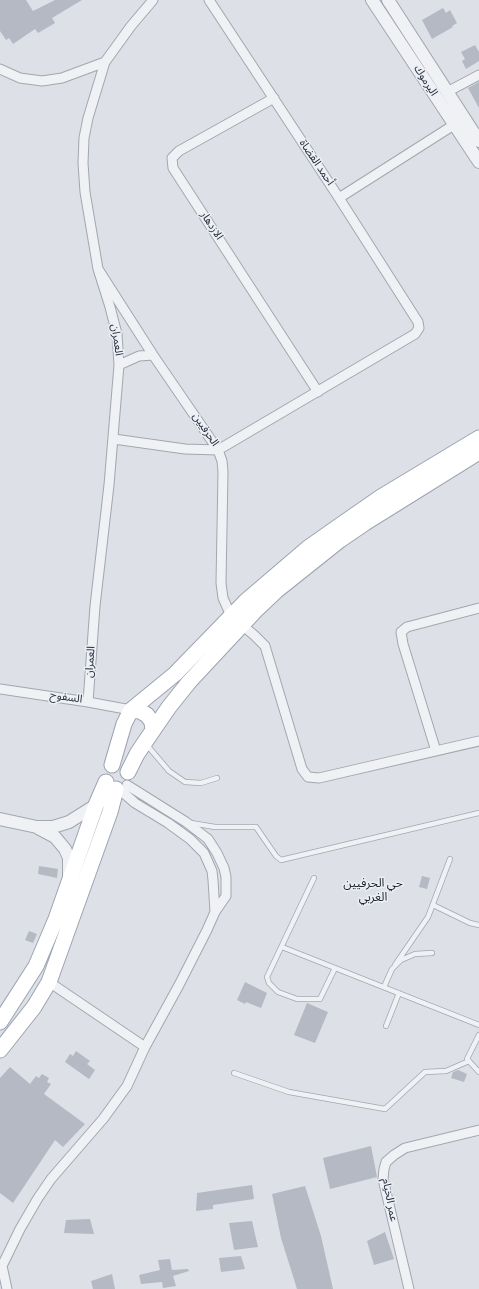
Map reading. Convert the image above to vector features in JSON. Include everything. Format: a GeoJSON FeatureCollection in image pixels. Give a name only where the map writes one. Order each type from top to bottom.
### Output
{"type":"FeatureCollection","features":[{"type":"Feature","properties":{"kind":"main road"},"geometry":{"type":"LineString","coordinates":[[0,1050],[34,1006],[49,982],[119,783],[123,766],[118,764],[112,765],[124,724],[131,710],[175,674],[231,616],[282,570],[329,533],[381,498],[479,438]]}},
{"type":"Feature","properties":{"kind":"main road"},"geometry":{"type":"LineString","coordinates":[[0,1022],[36,966],[56,919],[96,805],[119,783],[149,736],[189,682],[276,591],[340,540],[479,452]]}},
{"type":"Feature","properties":{"kind":"main road"},"geometry":{"type":"LineString","coordinates":[[131,710],[140,711],[147,715],[152,722],[149,736]]}},
{"type":"Feature","properties":{"kind":"main road"},"geometry":{"type":"LineString","coordinates":[[124,724],[130,735],[137,740],[149,736]]}},
{"type":"Feature","properties":{"kind":"street","name":"العمران"},"geometry":{"type":"LineString","coordinates":[[88,702],[96,598],[114,439],[119,365],[116,334],[110,307],[98,269],[85,192],[83,163],[84,138],[90,111],[105,62],[131,26],[153,0]]}},
{"type":"Feature","properties":{"kind":"street","name":"أحمد القضاة"},"geometry":{"type":"LineString","coordinates":[[210,0],[418,322],[419,328],[416,334],[318,392]]}},
{"type":"Feature","properties":{"kind":"street","name":"اليرموك"},"geometry":{"type":"LineString","coordinates":[[372,0],[459,122],[479,142]]}},
{"type":"Feature","properties":{"kind":"street","name":"اليرموك"},"geometry":{"type":"LineString","coordinates":[[388,0],[447,92],[459,122],[479,162]]}},
{"type":"Feature","properties":{"kind":"street"},"geometry":{"type":"LineString","coordinates":[[0,70],[20,78],[42,81],[62,78],[105,62]]}},
{"type":"Feature","properties":{"kind":"street"},"geometry":{"type":"LineString","coordinates":[[447,92],[479,75]]}},
{"type":"Feature","properties":{"kind":"street","name":"الازدهار"},"geometry":{"type":"LineString","coordinates":[[274,98],[179,151],[172,158],[173,168],[318,392]]}},
{"type":"Feature","properties":{"kind":"street"},"geometry":{"type":"LineString","coordinates":[[339,198],[459,122]]}},
{"type":"Feature","properties":{"kind":"street","name":"الحرفيين"},"geometry":{"type":"LineString","coordinates":[[98,269],[153,355],[218,450],[222,461],[223,472],[222,590],[225,604],[231,616]]}},
{"type":"Feature","properties":{"kind":"street"},"geometry":{"type":"LineString","coordinates":[[119,365],[139,356],[153,355]]}},
{"type":"Feature","properties":{"kind":"street"},"geometry":{"type":"LineString","coordinates":[[114,439],[185,449],[218,450],[318,392]]}},
{"type":"Feature","properties":{"kind":"street"},"geometry":{"type":"LineString","coordinates":[[436,751],[403,644],[401,632],[407,626],[479,608]]}},
{"type":"Feature","properties":{"kind":"street"},"geometry":{"type":"LineString","coordinates":[[231,616],[265,646],[302,769],[308,777],[319,778],[479,741]]}},
{"type":"Feature","properties":{"kind":"street","name":"السفوح"},"geometry":{"type":"LineString","coordinates":[[0,689],[131,710]]}},
{"type":"Feature","properties":{"kind":"street"},"geometry":{"type":"LineString","coordinates":[[7,1289],[1,1266],[20,1229],[51,1179],[115,1104],[127,1086],[145,1047],[179,985],[215,912],[226,896],[226,877],[224,868],[208,839],[186,822],[119,783]]}},
{"type":"Feature","properties":{"kind":"street"},"geometry":{"type":"LineString","coordinates":[[119,783],[135,803],[168,823],[190,839],[204,853],[212,871],[215,912]]}},
{"type":"Feature","properties":{"kind":"street"},"geometry":{"type":"LineString","coordinates":[[0,820],[37,827],[53,827],[69,822],[96,805]]}},
{"type":"Feature","properties":{"kind":"street"},"geometry":{"type":"LineString","coordinates":[[37,827],[55,837],[66,848],[69,858],[68,882]]}},
{"type":"Feature","properties":{"kind":"street"},"geometry":{"type":"LineString","coordinates":[[49,982],[145,1047]]}},
{"type":"Feature","properties":{"kind":"street","name":"عمر الخيام"},"geometry":{"type":"LineString","coordinates":[[409,1289],[383,1179],[386,1162],[394,1154],[405,1148],[479,1130]]}},
{"type":"Feature","properties":{"kind":"lane"},"geometry":{"type":"LineString","coordinates":[[149,736],[169,771],[185,782],[201,783],[217,778]]}},
{"type":"Feature","properties":{"kind":"lane"},"geometry":{"type":"LineString","coordinates":[[186,822],[216,826],[256,827],[276,856],[281,860],[479,813]]}},
{"type":"Feature","properties":{"kind":"lane"},"geometry":{"type":"LineString","coordinates":[[384,987],[392,969],[428,917],[450,859]]}},
{"type":"Feature","properties":{"kind":"lane"},"geometry":{"type":"LineString","coordinates":[[314,878],[267,976],[269,983],[278,992],[297,999],[320,999],[335,968]]}},
{"type":"Feature","properties":{"kind":"lane"},"geometry":{"type":"LineString","coordinates":[[433,905],[470,923],[479,924]]}},
{"type":"Feature","properties":{"kind":"lane"},"geometry":{"type":"LineString","coordinates":[[282,947],[479,1025]]}},
{"type":"Feature","properties":{"kind":"lane"},"geometry":{"type":"LineString","coordinates":[[395,965],[401,960],[415,954],[432,953]]}},
{"type":"Feature","properties":{"kind":"lane"},"geometry":{"type":"LineString","coordinates":[[386,1026],[399,993]]}},
{"type":"Feature","properties":{"kind":"lane"},"geometry":{"type":"LineString","coordinates":[[479,1035],[466,1059],[479,1072]]}},
{"type":"Feature","properties":{"kind":"lane"},"geometry":{"type":"LineString","coordinates":[[234,1073],[289,1092],[385,1109],[425,1072],[446,1071],[468,1061]]}},
{"type":"Feature","properties":{"kind":"building"},"geometry":{"type":"Polygon","coordinates":[[[0,0],[26,0],[33,11],[55,0],[82,0],[52,18],[55,23],[38,33],[35,29],[13,44],[9,38],[6,40],[0,31],[0,0]]]}},
{"type":"Feature","properties":{"kind":"building"},"geometry":{"type":"Polygon","coordinates":[[[443,8],[446,13],[450,10],[457,23],[452,26],[453,27],[432,39],[422,20],[443,8]]]}},
{"type":"Feature","properties":{"kind":"building"},"geometry":{"type":"Polygon","coordinates":[[[475,45],[479,52],[479,61],[466,69],[462,61],[465,59],[461,52],[475,45]]]}},
{"type":"Feature","properties":{"kind":"building"},"geometry":{"type":"Polygon","coordinates":[[[479,82],[479,108],[468,88],[479,82]]]}},
{"type":"Feature","properties":{"kind":"building"},"geometry":{"type":"Polygon","coordinates":[[[39,866],[58,869],[57,878],[38,874],[39,866]]]}},
{"type":"Feature","properties":{"kind":"building"},"geometry":{"type":"Polygon","coordinates":[[[422,876],[430,878],[427,889],[419,887],[422,876]]]}},
{"type":"Feature","properties":{"kind":"building"},"geometry":{"type":"Polygon","coordinates":[[[29,931],[37,934],[33,943],[25,940],[29,931]]]}},
{"type":"Feature","properties":{"kind":"building"},"geometry":{"type":"Polygon","coordinates":[[[245,982],[267,993],[261,1008],[246,1002],[245,1004],[237,1000],[245,982]]]}},
{"type":"Feature","properties":{"kind":"building"},"geometry":{"type":"Polygon","coordinates":[[[307,1003],[328,1012],[315,1043],[294,1035],[307,1003]]]}},
{"type":"Feature","properties":{"kind":"building"},"geometry":{"type":"Polygon","coordinates":[[[76,1051],[90,1061],[87,1064],[95,1070],[89,1079],[65,1062],[70,1054],[73,1056],[76,1051]]]}},
{"type":"Feature","properties":{"kind":"building"},"geometry":{"type":"Polygon","coordinates":[[[10,1067],[30,1084],[36,1076],[39,1078],[42,1074],[49,1078],[47,1082],[51,1084],[44,1094],[85,1124],[63,1147],[55,1140],[13,1203],[0,1193],[0,1078],[10,1067]]]}},
{"type":"Feature","properties":{"kind":"building"},"geometry":{"type":"Polygon","coordinates":[[[458,1070],[467,1074],[464,1082],[451,1078],[453,1072],[458,1070]]]}},
{"type":"Feature","properties":{"kind":"building"},"geometry":{"type":"Polygon","coordinates":[[[371,1146],[377,1177],[330,1189],[323,1158],[371,1146]]]}},
{"type":"Feature","properties":{"kind":"building"},"geometry":{"type":"Polygon","coordinates":[[[252,1185],[254,1199],[213,1205],[213,1209],[196,1211],[197,1193],[252,1185]]]}},
{"type":"Feature","properties":{"kind":"building"},"geometry":{"type":"Polygon","coordinates":[[[305,1186],[321,1236],[333,1289],[297,1289],[281,1238],[272,1194],[305,1186]]]}},
{"type":"Feature","properties":{"kind":"building"},"geometry":{"type":"Polygon","coordinates":[[[90,1219],[94,1234],[64,1233],[66,1220],[90,1219]]]}},
{"type":"Feature","properties":{"kind":"building"},"geometry":{"type":"Polygon","coordinates":[[[252,1221],[258,1247],[234,1250],[229,1223],[252,1221]]]}},
{"type":"Feature","properties":{"kind":"building"},"geometry":{"type":"Polygon","coordinates":[[[385,1232],[394,1259],[374,1265],[367,1241],[385,1232]]]}},
{"type":"Feature","properties":{"kind":"building"},"geometry":{"type":"Polygon","coordinates":[[[241,1256],[245,1269],[221,1272],[219,1258],[241,1256]]]}},
{"type":"Feature","properties":{"kind":"building"},"geometry":{"type":"Polygon","coordinates":[[[170,1259],[172,1270],[188,1269],[189,1271],[173,1276],[176,1286],[163,1288],[162,1282],[141,1284],[139,1275],[160,1270],[158,1260],[170,1259]]]}},
{"type":"Feature","properties":{"kind":"building"},"geometry":{"type":"Polygon","coordinates":[[[112,1274],[115,1289],[93,1289],[91,1281],[112,1274]]]}},
{"type":"Feature","properties":{"kind":"district","name":"حي الحرفيين الغربي"},"geometry":{"type":"Point","coordinates":[373,891]}}]}
